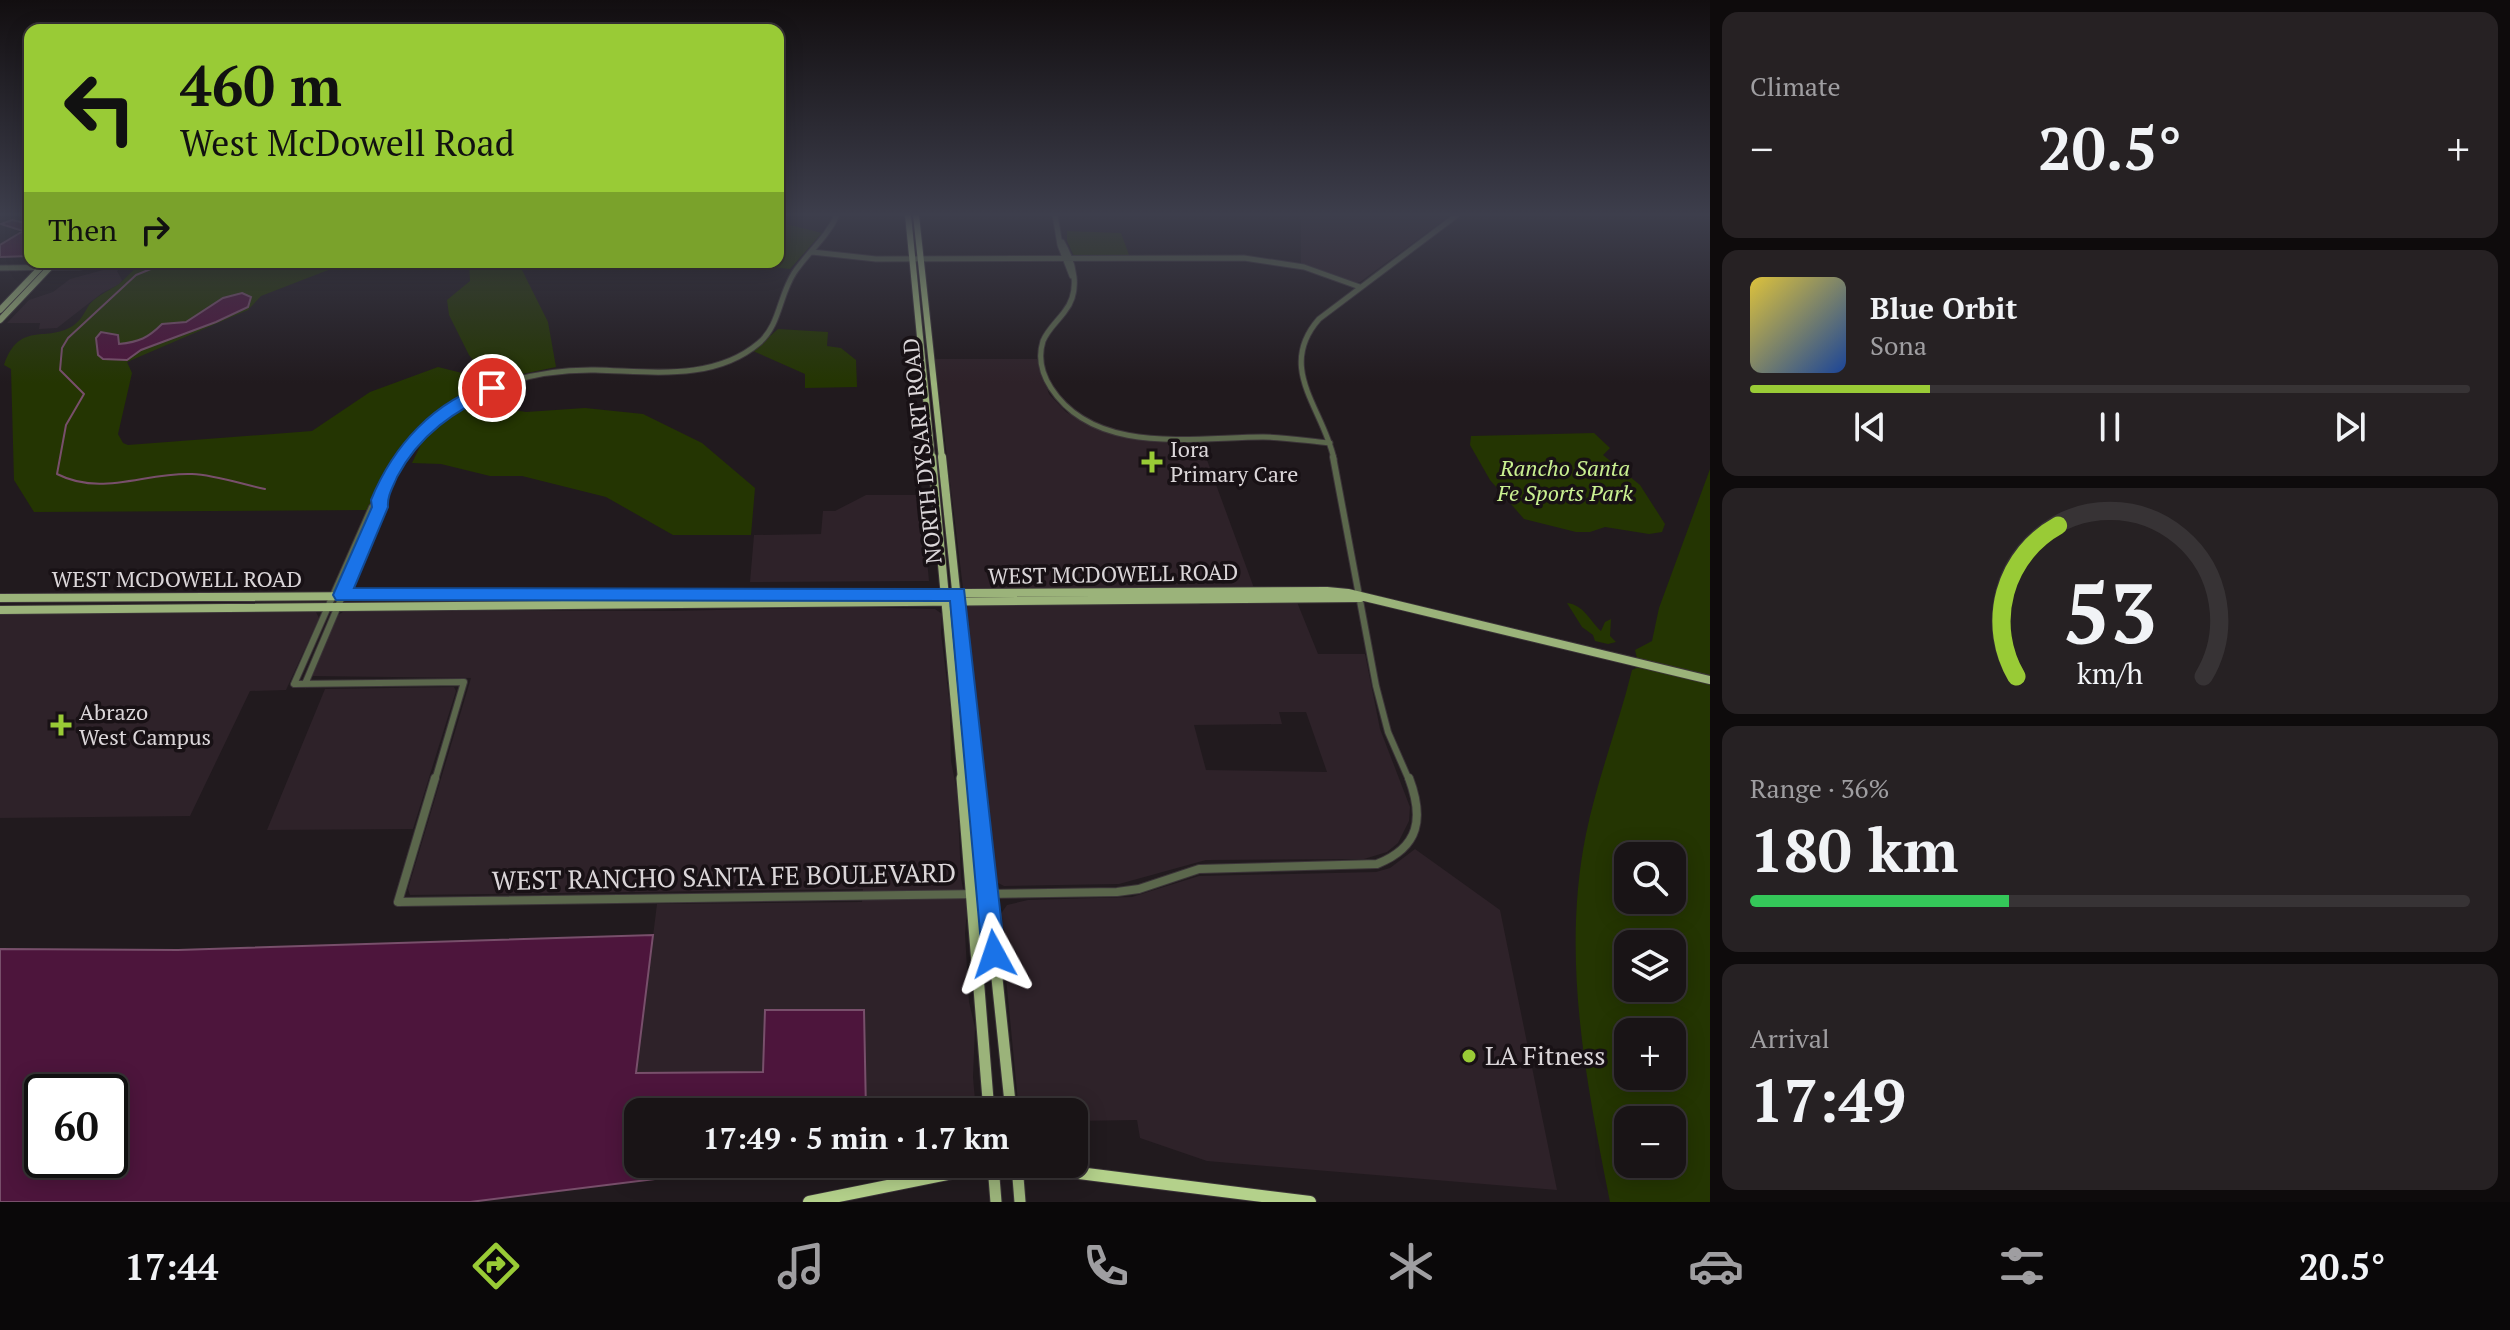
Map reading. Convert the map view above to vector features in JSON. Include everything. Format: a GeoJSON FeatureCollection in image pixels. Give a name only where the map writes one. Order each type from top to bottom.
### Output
{"type":"FeatureCollection","features":[{"type":"Feature","properties":{"kind":"highway"},"geometry":{"type":"LineString","coordinates":[[1088,1175],[1310,1202]]}},
{"type":"Feature","properties":{"kind":"highway"},"geometry":{"type":"LineString","coordinates":[[809,1202],[928,1178]]}},
{"type":"Feature","properties":{"kind":"main road"},"geometry":{"type":"LineString","coordinates":[[0,310],[41,271]]}},
{"type":"Feature","properties":{"kind":"main road"},"geometry":{"type":"LineString","coordinates":[[0,320],[42,271]]}},
{"type":"Feature","properties":{"kind":"main road","name":"NORTH DYSART ROAD"},"geometry":{"type":"LineString","coordinates":[[917,271],[958,598],[1010,1098]]}},
{"type":"Feature","properties":{"kind":"main road","name":"NORTH DYSART ROAD"},"geometry":{"type":"LineString","coordinates":[[917,271],[973,893],[988,1098]]}},
{"type":"Feature","properties":{"kind":"main road","name":"WEST MCDOWELL ROAD"},"geometry":{"type":"LineString","coordinates":[[0,598],[644,594],[946,598],[1167,595],[1360,597],[1710,680]]}},
{"type":"Feature","properties":{"kind":"main road"},"geometry":{"type":"LineString","coordinates":[[642,605],[644,594]]}},
{"type":"Feature","properties":{"kind":"main road","name":"WEST MCDOWELL ROAD"},"geometry":{"type":"LineString","coordinates":[[0,610],[642,605],[946,598]]}},
{"type":"Feature","properties":{"kind":"main road"},"geometry":{"type":"LineString","coordinates":[[994,1178],[996,1202]]}},
{"type":"Feature","properties":{"kind":"main road"},"geometry":{"type":"LineString","coordinates":[[1018,1178],[1020,1202]]}},
{"type":"Feature","properties":{"kind":"street"},"geometry":{"type":"LineString","coordinates":[[337,596],[338,607],[305,684],[294,684],[328,607],[337,596],[372,507],[379,500],[402,453],[416,436],[449,410],[480,393],[544,373],[591,370],[672,374],[719,365],[752,349],[773,329],[791,279],[797,271]]}},
{"type":"Feature","properties":{"kind":"street"},"geometry":{"type":"LineString","coordinates":[[1071,271],[1075,290],[1071,302],[1046,335],[1041,350],[1051,388],[1074,413],[1099,426],[1134,436],[1274,437],[1330,443]]}},
{"type":"Feature","properties":{"kind":"street"},"geometry":{"type":"LineString","coordinates":[[1315,271],[1360,287]]}},
{"type":"Feature","properties":{"kind":"street"},"geometry":{"type":"LineString","coordinates":[[1360,597],[1330,443],[1302,375],[1301,350],[1305,336],[1319,319],[1381,271]]}},
{"type":"Feature","properties":{"kind":"street","name":"WEST RANCHO SANTA FE BOULEVARD"},"geometry":{"type":"LineString","coordinates":[[305,684],[464,682],[398,902],[1117,892],[1139,889],[1199,869],[1367,866],[1398,854],[1408,845],[1415,829],[1416,800],[1385,723],[1360,597]]}},
{"type":"Feature","properties":{"kind":"shaded area"},"geometry":{"type":"Polygon","coordinates":[[[99,271],[117,271],[122,280],[57,328],[39,329],[40,323],[7,323],[29,300],[53,292],[70,279],[99,271]]]}},
{"type":"Feature","properties":{"kind":"shaded area"},"geometry":{"type":"Polygon","coordinates":[[[1324,271],[1375,271],[1360,282],[1324,271]]]}},
{"type":"Feature","properties":{"kind":"shaded area"},"geometry":{"type":"Polygon","coordinates":[[[242,293],[251,297],[248,307],[216,322],[141,350],[127,360],[103,359],[98,355],[96,338],[101,332],[118,335],[119,344],[138,340],[162,324],[186,322],[223,298],[242,293]]]}},
{"type":"Feature","properties":{"kind":"shaded area"},"geometry":{"type":"Polygon","coordinates":[[[935,359],[1037,359],[1049,394],[1066,412],[1091,426],[1145,440],[1200,441],[1254,588],[963,588],[935,359]]]}},
{"type":"Feature","properties":{"kind":"shaded area"},"geometry":{"type":"Polygon","coordinates":[[[866,495],[921,495],[929,581],[750,582],[754,535],[821,534],[823,511],[835,511],[866,495]]]}},
{"type":"Feature","properties":{"kind":"shaded area"},"geometry":{"type":"Polygon","coordinates":[[[1247,601],[1297,602],[1318,654],[1365,654],[1380,729],[1410,807],[1409,821],[1398,843],[1387,852],[1364,859],[1206,860],[1119,884],[1004,886],[996,882],[966,608],[971,604],[1193,602],[1201,605],[1247,601]],[[1279,712],[1282,724],[1194,725],[1206,770],[1327,772],[1306,712],[1279,712]]]}},
{"type":"Feature","properties":{"kind":"shaded area"},"geometry":{"type":"Polygon","coordinates":[[[850,607],[935,609],[942,614],[951,761],[957,792],[961,878],[967,910],[965,934],[969,1002],[975,1028],[975,1098],[866,1098],[864,1010],[764,1072],[636,1073],[657,904],[862,902],[863,889],[410,895],[408,889],[471,678],[312,676],[338,615],[346,610],[671,611],[850,607]]]}},
{"type":"Feature","properties":{"kind":"shaded area"},"geometry":{"type":"Polygon","coordinates":[[[76,611],[87,614],[316,612],[319,618],[286,690],[250,691],[190,816],[0,818],[0,612],[76,611]]]}},
{"type":"Feature","properties":{"kind":"shaded area"},"geometry":{"type":"Polygon","coordinates":[[[454,687],[456,691],[413,829],[267,830],[325,689],[454,687]]]}},
{"type":"Feature","properties":{"kind":"shaded area"},"geometry":{"type":"Polygon","coordinates":[[[1415,849],[1500,910],[1557,1190],[1207,1161],[1140,1138],[1137,1120],[1088,1121],[1088,1098],[1018,1098],[1000,915],[1007,905],[1028,900],[1132,897],[1199,876],[1376,872],[1390,868],[1415,849]]]}},
{"type":"Feature","properties":{"kind":"shaded area"},"geometry":{"type":"Polygon","coordinates":[[[653,935],[636,1073],[763,1072],[765,1010],[864,1010],[866,1098],[624,1098],[624,1178],[663,1178],[470,1202],[0,1202],[0,949],[178,950],[653,935]]]}},
{"type":"Feature","properties":{"kind":"green space"},"geometry":{"type":"Polygon","coordinates":[[[132,271],[325,271],[261,296],[248,310],[127,362],[132,373],[118,434],[128,445],[312,431],[370,392],[438,367],[474,376],[483,373],[469,355],[449,315],[447,300],[470,281],[469,271],[523,271],[548,322],[556,367],[518,375],[491,375],[478,381],[478,388],[444,408],[452,412],[467,402],[526,412],[585,408],[643,414],[702,443],[755,488],[751,535],[673,535],[606,497],[522,476],[490,476],[441,464],[412,463],[424,438],[448,418],[437,413],[394,456],[368,510],[34,512],[14,480],[11,369],[4,365],[18,342],[26,337],[54,333],[74,325],[92,302],[132,271]]]}},
{"type":"Feature","properties":{"kind":"green space"},"geometry":{"type":"Polygon","coordinates":[[[778,329],[828,332],[827,346],[841,348],[856,360],[857,387],[805,388],[805,374],[753,351],[778,329]]]}},
{"type":"Feature","properties":{"kind":"green space","name":"Rancho Santa Fe Sports Park"},"geometry":{"type":"Polygon","coordinates":[[[1594,433],[1610,448],[1603,455],[1640,485],[1665,524],[1662,532],[1649,534],[1605,527],[1576,532],[1524,519],[1490,480],[1470,445],[1471,436],[1594,433]]]}},
{"type":"Feature","properties":{"kind":"green space"},"geometry":{"type":"Polygon","coordinates":[[[1710,469],[1710,1202],[1610,1202],[1585,1065],[1580,1019],[1576,926],[1586,834],[1632,670],[1639,667],[1635,650],[1652,641],[1659,608],[1710,469]]]}},
{"type":"Feature","properties":{"kind":"green space"},"geometry":{"type":"Polygon","coordinates":[[[1567,603],[1582,610],[1601,631],[1605,622],[1611,619],[1610,636],[1616,642],[1595,641],[1567,603]]]}},
{"type":"Feature","properties":{"kind":"waterway"},"geometry":{"type":"LineString","coordinates":[[146,271],[136,275],[68,338],[62,348],[60,370],[84,394],[66,425],[57,474],[74,481],[107,484],[192,474],[265,489]]}},
{"type":"Feature","properties":{"kind":"place","name":"Iora Primary Care"},"geometry":{"type":"Point","coordinates":[1152,462]}},
{"type":"Feature","properties":{"kind":"place","name":"Abrazo West Campus"},"geometry":{"type":"Point","coordinates":[61,725]}},
{"type":"Feature","properties":{"kind":"place","name":"LA Fitness"},"geometry":{"type":"Point","coordinates":[1469,1056]}},
{"type":"Feature","properties":{"kind":"route"},"geometry":{"type":"LineString","coordinates":[[492,388],[436,419],[402,453],[384,487],[380,507],[342,595],[958,594],[994,954]]}}]}
